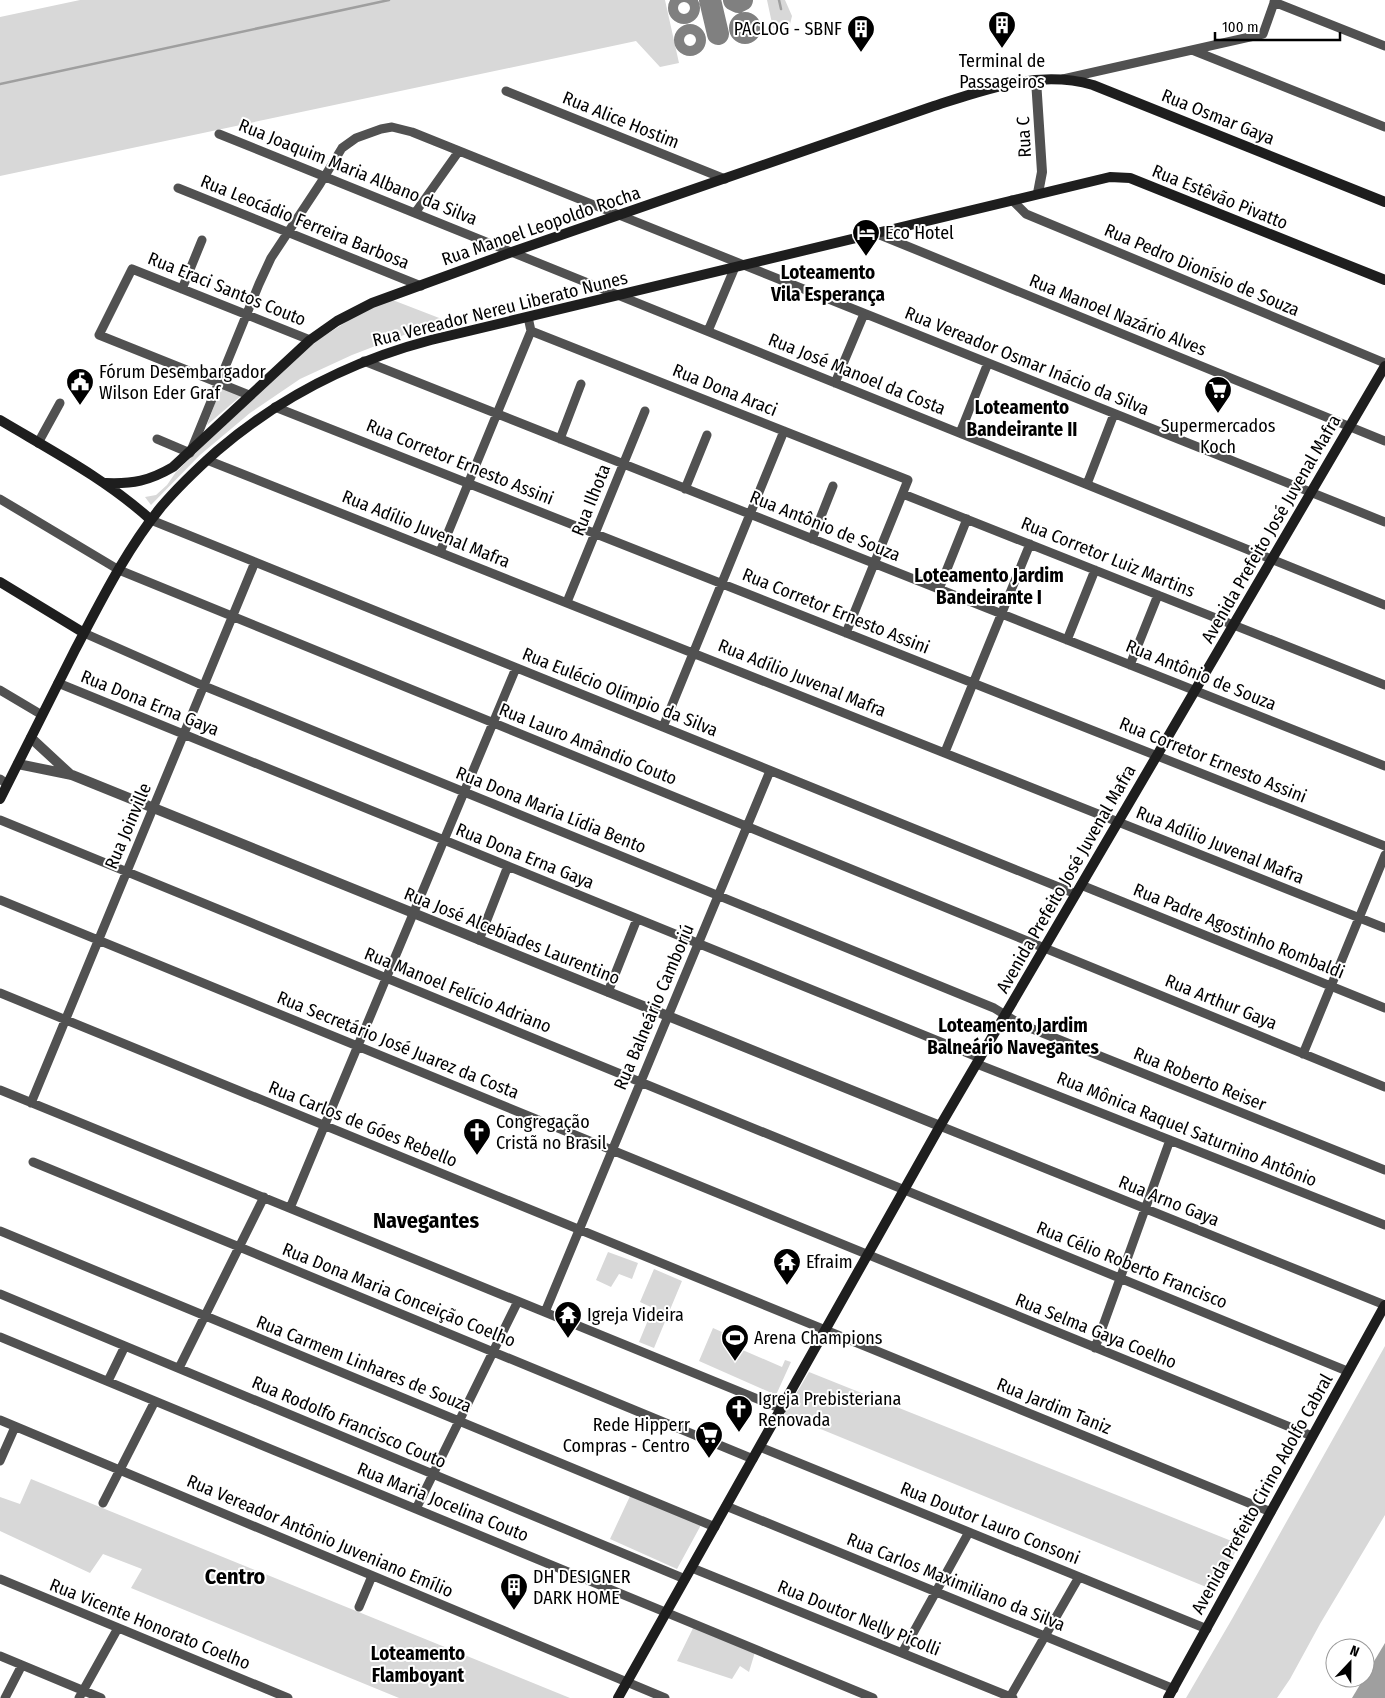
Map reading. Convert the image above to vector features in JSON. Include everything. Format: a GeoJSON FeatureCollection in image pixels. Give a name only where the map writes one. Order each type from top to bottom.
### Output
{"type":"FeatureCollection","features":[{"type":"Feature","properties":{"kind":"main road","name":"Rua Osmar Gaya"},"geometry":{"type":"LineString","coordinates":[[1036,80],[1063,79],[1089,84],[1114,92],[1385,202]]}},
{"type":"Feature","properties":{"kind":"main road","name":"Rua Manoel Leopoldo Rocha"},"geometry":{"type":"LineString","coordinates":[[106,483],[124,484],[143,481],[173,467],[310,340],[337,321],[372,303],[512,252],[931,107],[990,88],[1036,80]]}},
{"type":"Feature","properties":{"kind":"main road","name":"Rua Estêvão Pivatto"},"geometry":{"type":"LineString","coordinates":[[1038,193],[1110,177],[1130,178],[1385,280]]}},
{"type":"Feature","properties":{"kind":"main road","name":"Rua Vereador Nereu Liberato Nunes"},"geometry":{"type":"LineString","coordinates":[[0,799],[4,782],[18,764],[84,633],[119,570],[151,520],[190,476],[207,460],[235,436],[275,407],[325,378],[364,361],[408,346],[1038,193]]}},
{"type":"Feature","properties":{"kind":"main road","name":"Avenida Prefeito José Juvenal Mafra"},"geometry":{"type":"LineString","coordinates":[[618,1698],[940,1126],[1385,364]]}},
{"type":"Feature","properties":{"kind":"main road"},"geometry":{"type":"LineString","coordinates":[[0,420],[106,483],[151,520]]}},
{"type":"Feature","properties":{"kind":"main road"},"geometry":{"type":"LineString","coordinates":[[0,582],[84,633]]}},
{"type":"Feature","properties":{"kind":"main road","name":"Avenida Prefeito Cirino Adolfo Cabral"},"geometry":{"type":"LineString","coordinates":[[1171,1693],[1385,1305]]}},
{"type":"Feature","properties":{"kind":"street"},"geometry":{"type":"LineString","coordinates":[[1063,79],[1263,34],[1275,1],[1385,46]]}},
{"type":"Feature","properties":{"kind":"street"},"geometry":{"type":"LineString","coordinates":[[1192,50],[1385,127]]}},
{"type":"Feature","properties":{"kind":"street"},"geometry":{"type":"LineString","coordinates":[[1089,84],[1092,72]]}},
{"type":"Feature","properties":{"kind":"street","name":"Rua C"},"geometry":{"type":"LineString","coordinates":[[1036,80],[1042,172],[1038,193]]}},
{"type":"Feature","properties":{"kind":"street","name":"Rua Alice Hostim"},"geometry":{"type":"LineString","coordinates":[[506,91],[725,179]]}},
{"type":"Feature","properties":{"kind":"street","name":"Rua Vereador Osmar Inácio da Silva"},"geometry":{"type":"LineString","coordinates":[[190,453],[266,268],[336,156],[348,142],[380,129],[392,128],[401,129],[459,151],[620,215],[740,266],[1385,522]]}},
{"type":"Feature","properties":{"kind":"street","name":"Rua Joaquim Maria Albano da Silva"},"geometry":{"type":"LineString","coordinates":[[219,134],[512,252]]}},
{"type":"Feature","properties":{"kind":"street"},"geometry":{"type":"LineString","coordinates":[[415,213],[459,151]]}},
{"type":"Feature","properties":{"kind":"street","name":"Rua Leocádio Ferreira Barbosa"},"geometry":{"type":"LineString","coordinates":[[178,188],[421,286]]}},
{"type":"Feature","properties":{"kind":"street","name":"Rua Pedro Dionísio de Souza"},"geometry":{"type":"LineString","coordinates":[[1012,200],[1026,214],[1385,364]]}},
{"type":"Feature","properties":{"kind":"street","name":"Rua Manoel Nazário Alves"},"geometry":{"type":"LineString","coordinates":[[875,233],[1385,441]]}},
{"type":"Feature","properties":{"kind":"street"},"geometry":{"type":"LineString","coordinates":[[182,289],[202,240]]}},
{"type":"Feature","properties":{"kind":"street","name":"Rua José Manoel da Costa"},"geometry":{"type":"LineString","coordinates":[[512,252],[1385,604]]}},
{"type":"Feature","properties":{"kind":"street"},"geometry":{"type":"LineString","coordinates":[[708,331],[740,266]]}},
{"type":"Feature","properties":{"kind":"street","name":"Rua Eraci Santos Couto"},"geometry":{"type":"LineString","coordinates":[[219,384],[99,335],[132,269],[310,340]]}},
{"type":"Feature","properties":{"kind":"street"},"geometry":{"type":"LineString","coordinates":[[835,383],[864,314]]}},
{"type":"Feature","properties":{"kind":"street"},"geometry":{"type":"LineString","coordinates":[[440,552],[531,331],[528,317]]}},
{"type":"Feature","properties":{"kind":"street","name":"Rua Dona Araci"},"geometry":{"type":"LineString","coordinates":[[531,331],[908,480],[903,494]]}},
{"type":"Feature","properties":{"kind":"street","name":"Rua Antônio de Souza"},"geometry":{"type":"LineString","coordinates":[[364,361],[1385,766]]}},
{"type":"Feature","properties":{"kind":"street"},"geometry":{"type":"LineString","coordinates":[[960,433],[988,363]]}},
{"type":"Feature","properties":{"kind":"street"},"geometry":{"type":"LineString","coordinates":[[219,384],[249,396]]}},
{"type":"Feature","properties":{"kind":"street"},"geometry":{"type":"LineString","coordinates":[[560,439],[581,384]]}},
{"type":"Feature","properties":{"kind":"street"},"geometry":{"type":"LineString","coordinates":[[38,443],[60,403]]}},
{"type":"Feature","properties":{"kind":"street","name":"Rua Corretor Ernesto Assini"},"geometry":{"type":"LineString","coordinates":[[275,407],[1385,846]]}},
{"type":"Feature","properties":{"kind":"street","name":"Rua Ilhota"},"geometry":{"type":"LineString","coordinates":[[567,602],[645,411]]}},
{"type":"Feature","properties":{"kind":"street"},"geometry":{"type":"LineString","coordinates":[[1087,484],[1114,414]]}},
{"type":"Feature","properties":{"kind":"street"},"geometry":{"type":"LineString","coordinates":[[663,727],[784,431]]}},
{"type":"Feature","properties":{"kind":"street"},"geometry":{"type":"LineString","coordinates":[[686,488],[707,434]]}},
{"type":"Feature","properties":{"kind":"street"},"geometry":{"type":"LineString","coordinates":[[157,439],[190,453]]}},
{"type":"Feature","properties":{"kind":"street","name":"Rua Adílio Juvenal Mafra"},"geometry":{"type":"LineString","coordinates":[[207,460],[1385,928]]}},
{"type":"Feature","properties":{"kind":"street"},"geometry":{"type":"LineString","coordinates":[[812,539],[833,486]]}},
{"type":"Feature","properties":{"kind":"street"},"geometry":{"type":"LineString","coordinates":[[846,633],[903,494]]}},
{"type":"Feature","properties":{"kind":"street","name":"Rua Corretor Luiz Martins"},"geometry":{"type":"LineString","coordinates":[[903,494],[1385,685]]}},
{"type":"Feature","properties":{"kind":"street","name":"Rua Lauro Amândio Couto"},"geometry":{"type":"LineString","coordinates":[[0,499],[119,570],[1045,948]]}},
{"type":"Feature","properties":{"kind":"street"},"geometry":{"type":"LineString","coordinates":[[939,589],[967,519]]}},
{"type":"Feature","properties":{"kind":"street","name":"Rua Eulécio Olímpio da Silva"},"geometry":{"type":"LineString","coordinates":[[151,520],[1076,894]]}},
{"type":"Feature","properties":{"kind":"street"},"geometry":{"type":"LineString","coordinates":[[944,752],[1030,544]]}},
{"type":"Feature","properties":{"kind":"street","name":"Rua Joinville"},"geometry":{"type":"LineString","coordinates":[[31,1103],[255,562]]}},
{"type":"Feature","properties":{"kind":"street"},"geometry":{"type":"LineString","coordinates":[[1066,640],[1095,570]]}},
{"type":"Feature","properties":{"kind":"street"},"geometry":{"type":"LineString","coordinates":[[1130,665],[1158,595]]}},
{"type":"Feature","properties":{"kind":"street","name":"Rua Dona Maria Lídia Bento"},"geometry":{"type":"LineString","coordinates":[[84,633],[204,686],[994,1008],[1006,1015]]}},
{"type":"Feature","properties":{"kind":"street"},"geometry":{"type":"LineString","coordinates":[[290,1208],[516,668]]}},
{"type":"Feature","properties":{"kind":"street","name":"Rua Dona Erna Gaya"},"geometry":{"type":"LineString","coordinates":[[58,683],[698,944],[978,1061]]}},
{"type":"Feature","properties":{"kind":"street"},"geometry":{"type":"LineString","coordinates":[[0,690],[42,715]]}},
{"type":"Feature","properties":{"kind":"street","name":"Rua José Alcebíades Laurentino"},"geometry":{"type":"LineString","coordinates":[[31,738],[72,775]]}},
{"type":"Feature","properties":{"kind":"street","name":"Rua José Alcebíades Laurentino"},"geometry":{"type":"LineString","coordinates":[[18,764],[72,775],[940,1126]]}},
{"type":"Feature","properties":{"kind":"street","name":"Rua Balneário Camboriú"},"geometry":{"type":"LineString","coordinates":[[545,1312],[770,771]]}},
{"type":"Feature","properties":{"kind":"street","name":"Rua Manoel Felício Adriano"},"geometry":{"type":"LineString","coordinates":[[0,820],[904,1190]]}},
{"type":"Feature","properties":{"kind":"street"},"geometry":{"type":"LineString","coordinates":[[1303,1054],[1385,854]]}},
{"type":"Feature","properties":{"kind":"street"},"geometry":{"type":"LineString","coordinates":[[478,940],[508,866]]}},
{"type":"Feature","properties":{"kind":"street","name":"Rua Padre Agostinho Rombaldi"},"geometry":{"type":"LineString","coordinates":[[1081,885],[1385,1008]]}},
{"type":"Feature","properties":{"kind":"street","name":"Rua Secretário José Juarez da Costa"},"geometry":{"type":"LineString","coordinates":[[0,900],[868,1255]]}},
{"type":"Feature","properties":{"kind":"street"},"geometry":{"type":"LineString","coordinates":[[608,992],[637,919]]}},
{"type":"Feature","properties":{"kind":"street","name":"Rua Arthur Gaya"},"geometry":{"type":"LineString","coordinates":[[1045,948],[1385,1087]]}},
{"type":"Feature","properties":{"kind":"street","name":"Rua Carlos de Góes Rebello"},"geometry":{"type":"LineString","coordinates":[[0,993],[825,1331]]}},
{"type":"Feature","properties":{"kind":"street","name":"Rua Roberto Reiser"},"geometry":{"type":"LineString","coordinates":[[1006,1015],[1020,1024],[1385,1170]]}},
{"type":"Feature","properties":{"kind":"street","name":"Rua Mônica Raquel Saturnino Antônio"},"geometry":{"type":"LineString","coordinates":[[978,1061],[1170,1140],[1385,1225]]}},
{"type":"Feature","properties":{"kind":"street"},"geometry":{"type":"LineString","coordinates":[[0,1090],[782,1409]]}},
{"type":"Feature","properties":{"kind":"street","name":"Rua Arno Gaya"},"geometry":{"type":"LineString","coordinates":[[940,1126],[1385,1305]]}},
{"type":"Feature","properties":{"kind":"street"},"geometry":{"type":"LineString","coordinates":[[1095,1348],[1170,1140]]}},
{"type":"Feature","properties":{"kind":"street","name":"Rua Dona Maria Conceição Coelho"},"geometry":{"type":"LineString","coordinates":[[33,1162],[753,1459]]}},
{"type":"Feature","properties":{"kind":"street","name":"Rua Célio Roberto Francisco"},"geometry":{"type":"LineString","coordinates":[[904,1190],[1348,1371]]}},
{"type":"Feature","properties":{"kind":"street"},"geometry":{"type":"LineString","coordinates":[[179,1368],[264,1198]]}},
{"type":"Feature","properties":{"kind":"street","name":"Rua Carmem Linhares de Souza"},"geometry":{"type":"LineString","coordinates":[[0,1231],[715,1527]]}},
{"type":"Feature","properties":{"kind":"street","name":"Rua Selma Gaya Coelho"},"geometry":{"type":"LineString","coordinates":[[868,1255],[1312,1436]]}},
{"type":"Feature","properties":{"kind":"street","name":"Rua Rodolfo Francisco Couto"},"geometry":{"type":"LineString","coordinates":[[0,1294],[685,1579]]}},
{"type":"Feature","properties":{"kind":"street"},"geometry":{"type":"LineString","coordinates":[[416,1509],[518,1301]]}},
{"type":"Feature","properties":{"kind":"street","name":"Rua Jardim Taniz"},"geometry":{"type":"LineString","coordinates":[[825,1331],[1271,1512]]}},
{"type":"Feature","properties":{"kind":"street","name":"Rua Maria Jocelina Couto"},"geometry":{"type":"LineString","coordinates":[[0,1337],[873,1698]]}},
{"type":"Feature","properties":{"kind":"street"},"geometry":{"type":"LineString","coordinates":[[108,1381],[125,1346]]}},
{"type":"Feature","properties":{"kind":"street"},"geometry":{"type":"LineString","coordinates":[[103,1503],[155,1401]]}},
{"type":"Feature","properties":{"kind":"street","name":"Rua Vereador Antônio Juveniano Emílio"},"geometry":{"type":"LineString","coordinates":[[0,1420],[665,1698]]}},
{"type":"Feature","properties":{"kind":"street"},"geometry":{"type":"LineString","coordinates":[[0,1460],[15,1427]]}},
{"type":"Feature","properties":{"kind":"street","name":"Rua Doutor Lauro Consoni"},"geometry":{"type":"LineString","coordinates":[[760,1447],[1207,1629]]}},
{"type":"Feature","properties":{"kind":"street","name":"Rua Carlos Maximiliano da Silva"},"geometry":{"type":"LineString","coordinates":[[726,1506],[1045,1636],[1171,1693]]}},
{"type":"Feature","properties":{"kind":"street"},"geometry":{"type":"LineString","coordinates":[[902,1653],[969,1532]]}},
{"type":"Feature","properties":{"kind":"street","name":"Rua Doutor Nelly Picolli"},"geometry":{"type":"LineString","coordinates":[[692,1568],[1012,1697]]}},
{"type":"Feature","properties":{"kind":"street"},"geometry":{"type":"LineString","coordinates":[[358,1607],[372,1576]]}},
{"type":"Feature","properties":{"kind":"street"},"geometry":{"type":"LineString","coordinates":[[1012,1697],[1079,1577]]}},
{"type":"Feature","properties":{"kind":"street","name":"Rua Vicente Honorato Coelho"},"geometry":{"type":"LineString","coordinates":[[0,1579],[118,1628],[265,1694],[288,1698]]}},
{"type":"Feature","properties":{"kind":"street"},"geometry":{"type":"LineString","coordinates":[[81,1694],[118,1628]]}},
{"type":"Feature","properties":{"kind":"street"},"geometry":{"type":"LineString","coordinates":[[0,1656],[81,1694],[101,1698]]}},
{"type":"Feature","properties":{"kind":"street"},"geometry":{"type":"LineString","coordinates":[[5,1698],[22,1665]]}},
{"type":"Feature","properties":{"kind":"shaded area"},"geometry":{"type":"Polygon","coordinates":[[[80,0],[665,0],[679,63],[660,67],[636,41],[0,176],[0,17],[80,0]]]}},
{"type":"Feature","properties":{"kind":"shaded area"},"geometry":{"type":"Polygon","coordinates":[[[767,0],[785,0],[792,16],[790,24],[773,28],[767,0]]]}},
{"type":"Feature","properties":{"kind":"shaded area"},"geometry":{"type":"Polygon","coordinates":[[[390,299],[447,321],[352,355],[300,379],[250,413],[200,455],[151,505],[145,497],[156,495],[167,485],[176,472],[313,343],[357,315],[390,299]]]}},
{"type":"Feature","properties":{"kind":"shaded area"},"geometry":{"type":"Polygon","coordinates":[[[221,387],[242,395],[207,425],[221,387]]]}},
{"type":"Feature","properties":{"kind":"shaded area"},"geometry":{"type":"Polygon","coordinates":[[[608,1252],[638,1263],[632,1279],[619,1274],[611,1287],[596,1280],[608,1252]]]}},
{"type":"Feature","properties":{"kind":"shaded area"},"geometry":{"type":"Polygon","coordinates":[[[654,1269],[682,1281],[654,1348],[639,1342],[653,1308],[640,1302],[654,1269]]]}},
{"type":"Feature","properties":{"kind":"shaded area","name":"Arena Champions"},"geometry":{"type":"Polygon","coordinates":[[[713,1328],[733,1337],[731,1345],[782,1367],[785,1360],[791,1362],[776,1395],[699,1361],[713,1328]]]}},
{"type":"Feature","properties":{"kind":"shaded area"},"geometry":{"type":"Polygon","coordinates":[[[1385,1346],[1385,1515],[1320,1624],[1290,1679],[1277,1698],[1186,1698],[1232,1619],[1385,1346]]]}},
{"type":"Feature","properties":{"kind":"shaded area"},"geometry":{"type":"Polygon","coordinates":[[[809,1372],[1239,1544],[1216,1591],[784,1414],[809,1372]]]}},
{"type":"Feature","properties":{"kind":"shaded area"},"geometry":{"type":"Polygon","coordinates":[[[31,1479],[570,1698],[399,1698],[131,1588],[142,1569],[103,1554],[90,1573],[0,1531],[0,1497],[20,1504],[31,1479]]]}},
{"type":"Feature","properties":{"kind":"shaded area"},"geometry":{"type":"Polygon","coordinates":[[[631,1494],[701,1525],[677,1569],[610,1539],[631,1494]]]}},
{"type":"Feature","properties":{"kind":"shaded area"},"geometry":{"type":"Polygon","coordinates":[[[694,1626],[755,1652],[749,1672],[740,1666],[732,1679],[677,1661],[694,1626]]]}},
{"type":"Feature","properties":{"kind":"shaded area"},"geometry":{"type":"Polygon","coordinates":[[[1385,1643],[1385,1698],[1352,1698],[1358,1688],[1375,1688],[1375,1660],[1385,1643]]]}},
{"type":"Feature","properties":{"kind":"waterway"},"geometry":{"type":"LineString","coordinates":[[0,84],[389,0]]}},
{"type":"Feature","properties":{"kind":"waterway"},"geometry":{"type":"LineString","coordinates":[[779,0],[781,9]]}},
{"type":"Feature","properties":{"kind":"taxiway"},"geometry":{"type":"LineString","coordinates":[[710,0],[718,34]]}},
{"type":"Feature","properties":{"kind":"taxiway"},"geometry":{"type":"LineString","coordinates":[[734,0],[738,2],[742,0]]}},
{"type":"Feature","properties":{"kind":"taxiway"},"geometry":{"type":"LineString","coordinates":[[682,3],[686,3],[689,8],[688,12],[682,13],[679,10],[679,6],[682,3]]}},
{"type":"Feature","properties":{"kind":"taxiway"},"geometry":{"type":"LineString","coordinates":[[743,23],[747,23],[750,28],[749,32],[743,33],[740,30],[740,26],[743,23]]}},
{"type":"Feature","properties":{"kind":"taxiway"},"geometry":{"type":"LineString","coordinates":[[688,35],[692,35],[695,40],[694,44],[688,45],[685,42],[685,38],[688,35]]}},
{"type":"Feature","properties":{"kind":"place","name":"Terminal de Passageiros"},"geometry":{"type":"Point","coordinates":[1002,49]}},
{"type":"Feature","properties":{"kind":"place","name":"PACLOG - SBNF"},"geometry":{"type":"Point","coordinates":[861,53]}},
{"type":"Feature","properties":{"kind":"place","name":"Eco Hotel"},"geometry":{"type":"Point","coordinates":[866,257]}},
{"type":"Feature","properties":{"kind":"place","name":"Fórum Desembargador Wilson Eder Graf"},"geometry":{"type":"Point","coordinates":[80,406]}},
{"type":"Feature","properties":{"kind":"place","name":"Supermercados Koch"},"geometry":{"type":"Point","coordinates":[1218,414]}},
{"type":"Feature","properties":{"kind":"place","name":"Congregação Cristã no Brasil"},"geometry":{"type":"Point","coordinates":[477,1156]}},
{"type":"Feature","properties":{"kind":"place","name":"Efraim"},"geometry":{"type":"Point","coordinates":[787,1286]}},
{"type":"Feature","properties":{"kind":"place","name":"Igreja Videira"},"geometry":{"type":"Point","coordinates":[568,1339]}},
{"type":"Feature","properties":{"kind":"place","name":"Arena Champions"},"geometry":{"type":"Point","coordinates":[735,1362]}},
{"type":"Feature","properties":{"kind":"place","name":"Igreja Prebisteriana Renovada"},"geometry":{"type":"Point","coordinates":[739,1433]}},
{"type":"Feature","properties":{"kind":"place","name":"Rede Hipperr Compras - Centro"},"geometry":{"type":"Point","coordinates":[709,1459]}},
{"type":"Feature","properties":{"kind":"place","name":"DH DESIGNER DARK HOME"},"geometry":{"type":"Point","coordinates":[514,1611]}},
{"type":"Feature","properties":{"kind":"district","name":"Loteamento Vila Esperança"},"geometry":{"type":"Point","coordinates":[828,283]}},
{"type":"Feature","properties":{"kind":"district","name":"Loteamento Bandeirante II"},"geometry":{"type":"Point","coordinates":[1022,418]}},
{"type":"Feature","properties":{"kind":"district","name":"Loteamento Jardim Bandeirante I"},"geometry":{"type":"Point","coordinates":[989,586]}},
{"type":"Feature","properties":{"kind":"district","name":"Loteamento Jardim Balneário Navegantes"},"geometry":{"type":"Point","coordinates":[1013,1036]}},
{"type":"Feature","properties":{"kind":"district","name":"Navegantes"},"geometry":{"type":"Point","coordinates":[426,1220]}},
{"type":"Feature","properties":{"kind":"district","name":"Centro"},"geometry":{"type":"Point","coordinates":[235,1576]}},
{"type":"Feature","properties":{"kind":"district","name":"Loteamento Flamboyant"},"geometry":{"type":"Point","coordinates":[418,1664]}}]}
